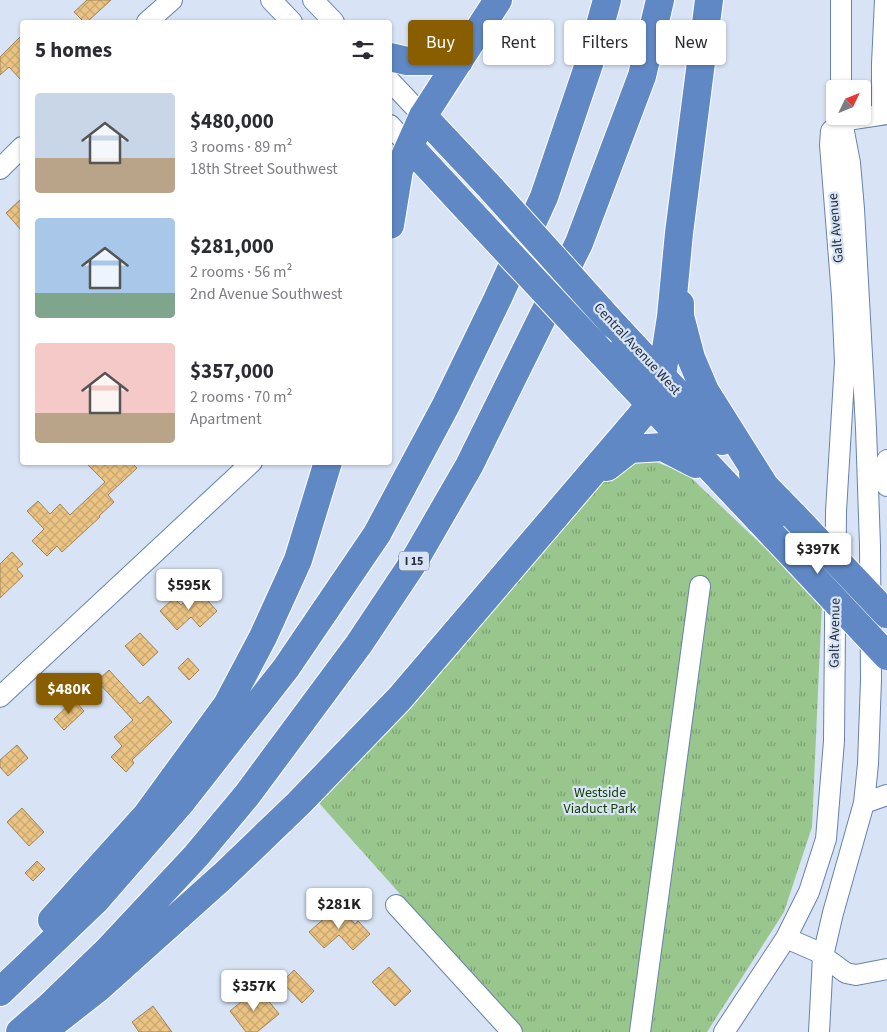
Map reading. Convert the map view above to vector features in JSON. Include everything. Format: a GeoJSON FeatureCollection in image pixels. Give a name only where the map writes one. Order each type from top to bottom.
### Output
{"type":"FeatureCollection","features":[{"type":"Feature","properties":{"kind":"highway"},"geometry":{"type":"LineString","coordinates":[[473,38],[498,0]]}},
{"type":"Feature","properties":{"kind":"highway"},"geometry":{"type":"LineString","coordinates":[[0,992],[95,901],[182,801],[286,668],[377,534],[446,405],[544,197],[590,62],[607,0]]}},
{"type":"Feature","properties":{"kind":"highway","name":"I 15"},"geometry":{"type":"LineString","coordinates":[[20,1032],[108,950],[196,856],[241,803],[359,644],[413,563],[469,466],[579,244],[612,161],[642,76],[660,0]]}},
{"type":"Feature","properties":{"kind":"highway"},"geometry":{"type":"LineString","coordinates":[[42,1032],[97,989],[223,876],[299,803],[400,698],[650,405],[662,374],[671,317],[679,233],[709,0]]}},
{"type":"Feature","properties":{"kind":"highway"},"geometry":{"type":"LineString","coordinates":[[392,57],[408,61]]}},
{"type":"Feature","properties":{"kind":"highway"},"geometry":{"type":"LineString","coordinates":[[392,209],[399,170],[423,116],[456,65]]}},
{"type":"Feature","properties":{"kind":"highway","name":"Central Avenue West"},"geometry":{"type":"LineString","coordinates":[[423,116],[614,325],[662,374],[740,462],[887,614]]}},
{"type":"Feature","properties":{"kind":"highway","name":"Central Avenue West"},"geometry":{"type":"LineString","coordinates":[[410,147],[887,656]]}},
{"type":"Feature","properties":{"kind":"highway"},"geometry":{"type":"LineString","coordinates":[[679,233],[680,316],[691,358],[705,391],[766,488]]}},
{"type":"Feature","properties":{"kind":"highway"},"geometry":{"type":"LineString","coordinates":[[582,486],[630,449],[663,447],[715,473]]}},
{"type":"Feature","properties":{"kind":"highway"},"geometry":{"type":"LineString","coordinates":[[32,962],[52,920],[146,816],[227,705],[263,636],[298,560],[327,465]]}},
{"type":"Feature","properties":{"kind":"street"},"geometry":{"type":"LineString","coordinates":[[149,20],[172,0]]}},
{"type":"Feature","properties":{"kind":"street"},"geometry":{"type":"LineString","coordinates":[[271,0],[290,20]]}},
{"type":"Feature","properties":{"kind":"street"},"geometry":{"type":"LineString","coordinates":[[312,0],[332,20]]}},
{"type":"Feature","properties":{"kind":"street"},"geometry":{"type":"LineString","coordinates":[[841,0],[841,80]]}},
{"type":"Feature","properties":{"kind":"street"},"geometry":{"type":"LineString","coordinates":[[871,116],[884,114],[882,64],[885,0]]}},
{"type":"Feature","properties":{"kind":"street","name":"Central Avenue West"},"geometry":{"type":"LineString","coordinates":[[392,83],[423,116]]}},
{"type":"Feature","properties":{"kind":"street","name":"Galt Avenue"},"geometry":{"type":"LineString","coordinates":[[724,1032],[786,938],[805,901],[826,839],[834,741],[836,511],[845,362],[842,296],[830,145],[831,131],[836,125]]}},
{"type":"Feature","properties":{"kind":"street"},"geometry":{"type":"LineString","coordinates":[[816,952],[833,913],[864,803],[868,764],[871,680],[870,546],[866,428],[854,209],[850,163],[842,125]]}},
{"type":"Feature","properties":{"kind":"street","name":"Central Avenue West"},"geometry":{"type":"LineString","coordinates":[[392,127],[410,147]]}},
{"type":"Feature","properties":{"kind":"street"},"geometry":{"type":"LineString","coordinates":[[0,169],[20,149]]}},
{"type":"Feature","properties":{"kind":"street"},"geometry":{"type":"LineString","coordinates":[[887,460],[885,466],[887,486]]}},
{"type":"Feature","properties":{"kind":"street"},"geometry":{"type":"LineString","coordinates":[[0,697],[249,465]]}},
{"type":"Feature","properties":{"kind":"street"},"geometry":{"type":"LineString","coordinates":[[640,1032],[700,586]]}},
{"type":"Feature","properties":{"kind":"street"},"geometry":{"type":"LineString","coordinates":[[864,803],[887,795]]}},
{"type":"Feature","properties":{"kind":"street"},"geometry":{"type":"LineString","coordinates":[[805,901],[804,913],[816,952],[820,1032]]}},
{"type":"Feature","properties":{"kind":"street"},"geometry":{"type":"LineString","coordinates":[[396,906],[512,1032]]}},
{"type":"Feature","properties":{"kind":"street"},"geometry":{"type":"LineString","coordinates":[[786,938],[816,952],[846,972],[856,975],[887,969]]}},
{"type":"Feature","properties":{"kind":"green space","name":"Westside Viaduct Park"},"geometry":{"type":"Polygon","coordinates":[[[646,458],[687,474],[822,602],[812,827],[784,912],[707,1032],[523,1032],[319,803],[611,470],[646,458]]]}},
{"type":"Feature","properties":{"kind":"building"},"geometry":{"type":"Polygon","coordinates":[[[87,0],[111,0],[89,20],[82,20],[74,12],[87,0]]]}},
{"type":"Feature","properties":{"kind":"building"},"geometry":{"type":"Polygon","coordinates":[[[20,37],[20,79],[9,67],[0,75],[0,57],[20,37]]]}},
{"type":"Feature","properties":{"kind":"building"},"geometry":{"type":"Polygon","coordinates":[[[20,200],[20,229],[6,213],[20,200]]]}},
{"type":"Feature","properties":{"kind":"building"},"geometry":{"type":"Polygon","coordinates":[[[88,465],[134,465],[137,468],[108,495],[114,502],[100,517],[62,552],[57,546],[47,556],[32,541],[44,529],[27,511],[38,501],[50,514],[60,504],[70,515],[105,482],[88,465]]]}},
{"type":"Feature","properties":{"kind":"building"},"geometry":{"type":"Polygon","coordinates":[[[12,552],[23,564],[17,569],[23,576],[0,598],[0,564],[12,552]]]}},
{"type":"Feature","properties":{"kind":"building"},"geometry":{"type":"Polygon","coordinates":[[[198,590],[217,611],[200,627],[191,617],[177,630],[160,611],[174,598],[181,605],[198,590]]]}},
{"type":"Feature","properties":{"kind":"building"},"geometry":{"type":"Polygon","coordinates":[[[140,633],[158,652],[143,666],[125,646],[140,633]]]}},
{"type":"Feature","properties":{"kind":"building"},"geometry":{"type":"Polygon","coordinates":[[[188,658],[199,670],[189,680],[178,668],[188,658]]]}},
{"type":"Feature","properties":{"kind":"building"},"geometry":{"type":"Polygon","coordinates":[[[109,670],[140,704],[148,696],[172,722],[132,760],[134,763],[126,772],[111,757],[122,746],[114,737],[133,720],[97,681],[109,670]]]}},
{"type":"Feature","properties":{"kind":"building"},"geometry":{"type":"Polygon","coordinates":[[[74,700],[84,711],[64,730],[54,719],[74,700]]]}},
{"type":"Feature","properties":{"kind":"building"},"geometry":{"type":"Polygon","coordinates":[[[17,745],[28,758],[8,776],[0,767],[0,760],[17,745]]]}},
{"type":"Feature","properties":{"kind":"building"},"geometry":{"type":"Polygon","coordinates":[[[22,808],[44,832],[29,846],[7,822],[22,808]]]}},
{"type":"Feature","properties":{"kind":"building"},"geometry":{"type":"Polygon","coordinates":[[[37,861],[45,869],[33,881],[25,873],[37,861]]]}},
{"type":"Feature","properties":{"kind":"building"},"geometry":{"type":"Polygon","coordinates":[[[338,906],[355,924],[358,921],[370,934],[353,950],[339,935],[324,948],[309,932],[338,906]]]}},
{"type":"Feature","properties":{"kind":"building"},"geometry":{"type":"Polygon","coordinates":[[[389,967],[411,991],[395,1006],[372,982],[389,967]]]}},
{"type":"Feature","properties":{"kind":"building"},"geometry":{"type":"Polygon","coordinates":[[[294,970],[314,991],[302,1003],[282,982],[294,970]]]}},
{"type":"Feature","properties":{"kind":"building"},"geometry":{"type":"Polygon","coordinates":[[[258,988],[279,1014],[257,1032],[246,1032],[230,1011],[258,988]]]}},
{"type":"Feature","properties":{"kind":"building"},"geometry":{"type":"Polygon","coordinates":[[[153,1006],[172,1032],[139,1032],[132,1022],[153,1006]]]}}]}
